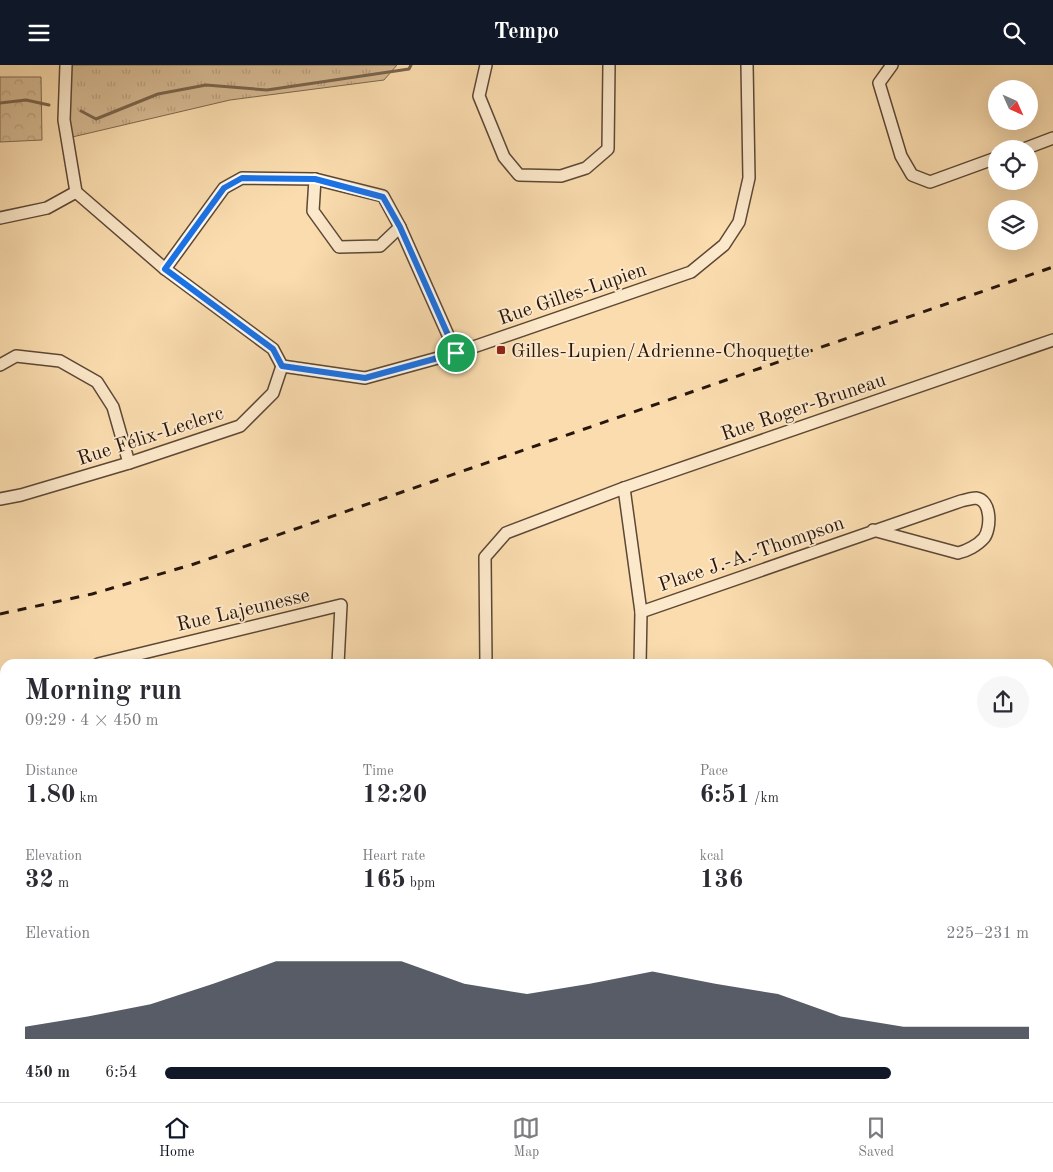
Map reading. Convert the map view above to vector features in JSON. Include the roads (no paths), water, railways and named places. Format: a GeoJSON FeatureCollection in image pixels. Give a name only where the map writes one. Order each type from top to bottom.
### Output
{"type":"FeatureCollection","features":[{"type":"Feature","properties":{"kind":"street"},"geometry":{"type":"LineString","coordinates":[[66,65],[64,120],[76,192],[165,269],[273,349],[282,366]]}},
{"type":"Feature","properties":{"kind":"street"},"geometry":{"type":"LineString","coordinates":[[486,65],[479,97],[504,157],[519,175],[561,176],[586,168],[608,149],[609,65]]}},
{"type":"Feature","properties":{"kind":"street","name":"Rue Gilles-Lupien"},"geometry":{"type":"LineString","coordinates":[[282,366],[365,378],[456,353],[691,272],[724,245],[739,222],[749,178],[747,65]]}},
{"type":"Feature","properties":{"kind":"street"},"geometry":{"type":"LineString","coordinates":[[892,65],[879,83],[901,156],[912,175],[930,182],[988,162]]}},
{"type":"Feature","properties":{"kind":"street"},"geometry":{"type":"LineString","coordinates":[[1038,144],[1053,139]]}},
{"type":"Feature","properties":{"kind":"street"},"geometry":{"type":"LineString","coordinates":[[165,269],[224,188],[242,178],[315,179],[383,197],[400,227],[456,353]]}},
{"type":"Feature","properties":{"kind":"street"},"geometry":{"type":"LineString","coordinates":[[315,179],[313,211],[339,247],[380,245],[400,227]]}},
{"type":"Feature","properties":{"kind":"street"},"geometry":{"type":"LineString","coordinates":[[0,218],[47,208],[76,192]]}},
{"type":"Feature","properties":{"kind":"street","name":"Rue Roger-Bruneau"},"geometry":{"type":"LineString","coordinates":[[486,659],[485,557],[506,533],[624,488],[1053,340]]}},
{"type":"Feature","properties":{"kind":"street"},"geometry":{"type":"LineString","coordinates":[[0,365],[16,356],[60,361],[97,382],[113,407],[129,463]]}},
{"type":"Feature","properties":{"kind":"street","name":"Rue Félix-Leclerc"},"geometry":{"type":"LineString","coordinates":[[0,499],[21,495],[129,463],[240,426],[273,393],[282,366]]}},
{"type":"Feature","properties":{"kind":"street"},"geometry":{"type":"LineString","coordinates":[[624,488],[641,612],[640,659]]}},
{"type":"Feature","properties":{"kind":"street","name":"Place J.-A.-Thompson"},"geometry":{"type":"LineString","coordinates":[[641,612],[873,530],[961,501],[975,498],[984,501],[988,507],[989,515],[986,536],[979,543],[958,553],[873,530]]}},
{"type":"Feature","properties":{"kind":"street","name":"Rue Lajeunesse"},"geometry":{"type":"LineString","coordinates":[[119,659],[341,605],[338,659]]}},
{"type":"Feature","properties":{"kind":"waterway"},"geometry":{"type":"LineString","coordinates":[[81,111],[96,119],[158,94],[206,85],[267,90],[409,69],[411,65]]}},
{"type":"Feature","properties":{"kind":"waterway"},"geometry":{"type":"LineString","coordinates":[[0,103],[26,100],[49,105]]}},
{"type":"Feature","properties":{"kind":"railway"},"geometry":{"type":"LineString","coordinates":[[0,614],[92,594],[194,564],[1053,267]]}},
{"type":"Feature","properties":{"kind":"place","name":"Gilles-Lupien/Adrienne-Choquette"},"geometry":{"type":"Point","coordinates":[501,350]}}]}
